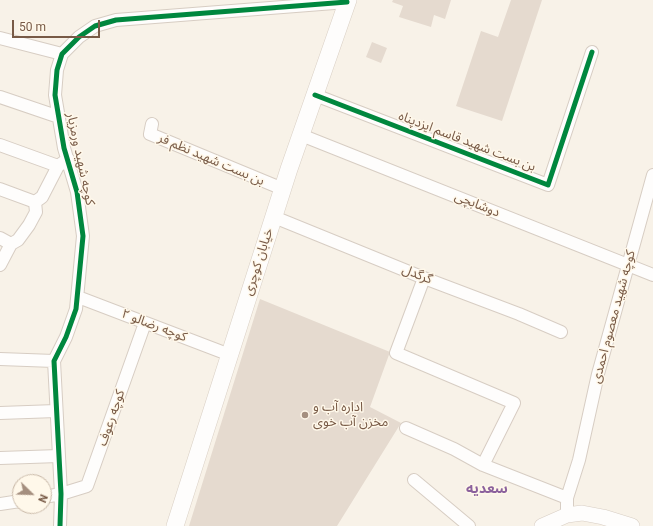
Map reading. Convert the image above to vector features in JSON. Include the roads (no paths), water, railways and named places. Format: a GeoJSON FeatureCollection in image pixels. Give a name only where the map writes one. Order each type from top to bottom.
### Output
{"type":"FeatureCollection","features":[{"type":"Feature","properties":{"kind":"main road","name":"خیابان کوچری"},"geometry":{"type":"LineString","coordinates":[[175,526],[282,190],[347,1]]}},
{"type":"Feature","properties":{"kind":"street"},"geometry":{"type":"LineString","coordinates":[[0,38],[62,54],[79,37],[95,26],[116,20],[347,1]]}},
{"type":"Feature","properties":{"kind":"street","name":"بن بست شهید قاسم ایزدپناه"},"geometry":{"type":"LineString","coordinates":[[315,96],[548,185],[592,52]]}},
{"type":"Feature","properties":{"kind":"street","name":"کوچه شهید ورمزیار"},"geometry":{"type":"LineString","coordinates":[[54,361],[66,337],[76,309],[84,236],[77,192],[63,162],[59,117],[55,95],[57,70],[62,54]]}},
{"type":"Feature","properties":{"kind":"street"},"geometry":{"type":"LineString","coordinates":[[0,97],[59,117]]}},
{"type":"Feature","properties":{"kind":"street","name":"بن بست شهید نظم فر"},"geometry":{"type":"LineString","coordinates":[[152,124],[150,134],[282,190]]}},
{"type":"Feature","properties":{"kind":"street","name":"دوشابچی"},"geometry":{"type":"LineString","coordinates":[[301,135],[653,275]]}},
{"type":"Feature","properties":{"kind":"street"},"geometry":{"type":"LineString","coordinates":[[0,145],[63,162],[42,197],[35,202]]}},
{"type":"Feature","properties":{"kind":"street","name":"کوچه شهید معصوم احمدی"},"geometry":{"type":"LineString","coordinates":[[567,515],[567,498],[579,460],[598,374],[653,175]]}},
{"type":"Feature","properties":{"kind":"street"},"geometry":{"type":"LineString","coordinates":[[0,189],[35,202]]}},
{"type":"Feature","properties":{"kind":"street"},"geometry":{"type":"LineString","coordinates":[[0,265],[11,244],[18,240],[29,225],[36,212],[35,202]]}},
{"type":"Feature","properties":{"kind":"street","name":"گرگدل"},"geometry":{"type":"LineString","coordinates":[[274,216],[424,278],[519,314],[561,332]]}},
{"type":"Feature","properties":{"kind":"street"},"geometry":{"type":"LineString","coordinates":[[0,238],[11,244]]}},
{"type":"Feature","properties":{"kind":"street"},"geometry":{"type":"LineString","coordinates":[[424,278],[396,353],[514,403],[483,465]]}},
{"type":"Feature","properties":{"kind":"street","name":"کوچه رضالو ۲"},"geometry":{"type":"LineString","coordinates":[[78,297],[230,355]]}},
{"type":"Feature","properties":{"kind":"street","name":"کوچه رعوف"},"geometry":{"type":"LineString","coordinates":[[61,494],[88,486],[145,323]]}},
{"type":"Feature","properties":{"kind":"street"},"geometry":{"type":"LineString","coordinates":[[0,359],[54,361],[61,494],[60,526]]}},
{"type":"Feature","properties":{"kind":"street"},"geometry":{"type":"LineString","coordinates":[[0,413],[56,411]]}},
{"type":"Feature","properties":{"kind":"street"},"geometry":{"type":"LineString","coordinates":[[406,428],[454,449],[483,465],[567,498]]}},
{"type":"Feature","properties":{"kind":"street"},"geometry":{"type":"LineString","coordinates":[[0,458],[59,456]]}},
{"type":"Feature","properties":{"kind":"street"},"geometry":{"type":"LineString","coordinates":[[414,480],[469,526]]}},
{"type":"Feature","properties":{"kind":"street"},"geometry":{"type":"LineString","coordinates":[[52,496],[61,494]]}},
{"type":"Feature","properties":{"kind":"street"},"geometry":{"type":"LineString","coordinates":[[0,504],[12,502]]}},
{"type":"Feature","properties":{"kind":"street"},"geometry":{"type":"LineString","coordinates":[[542,526],[567,515],[582,513],[603,517],[632,526]]}},
{"type":"Feature","properties":{"kind":"place","name":"اداره آب و مخزن آب خوی"},"geometry":{"type":"Point","coordinates":[305,415]}},
{"type":"Feature","properties":{"kind":"district","name":"سعدیه"},"geometry":{"type":"Point","coordinates":[487,489]}}]}
